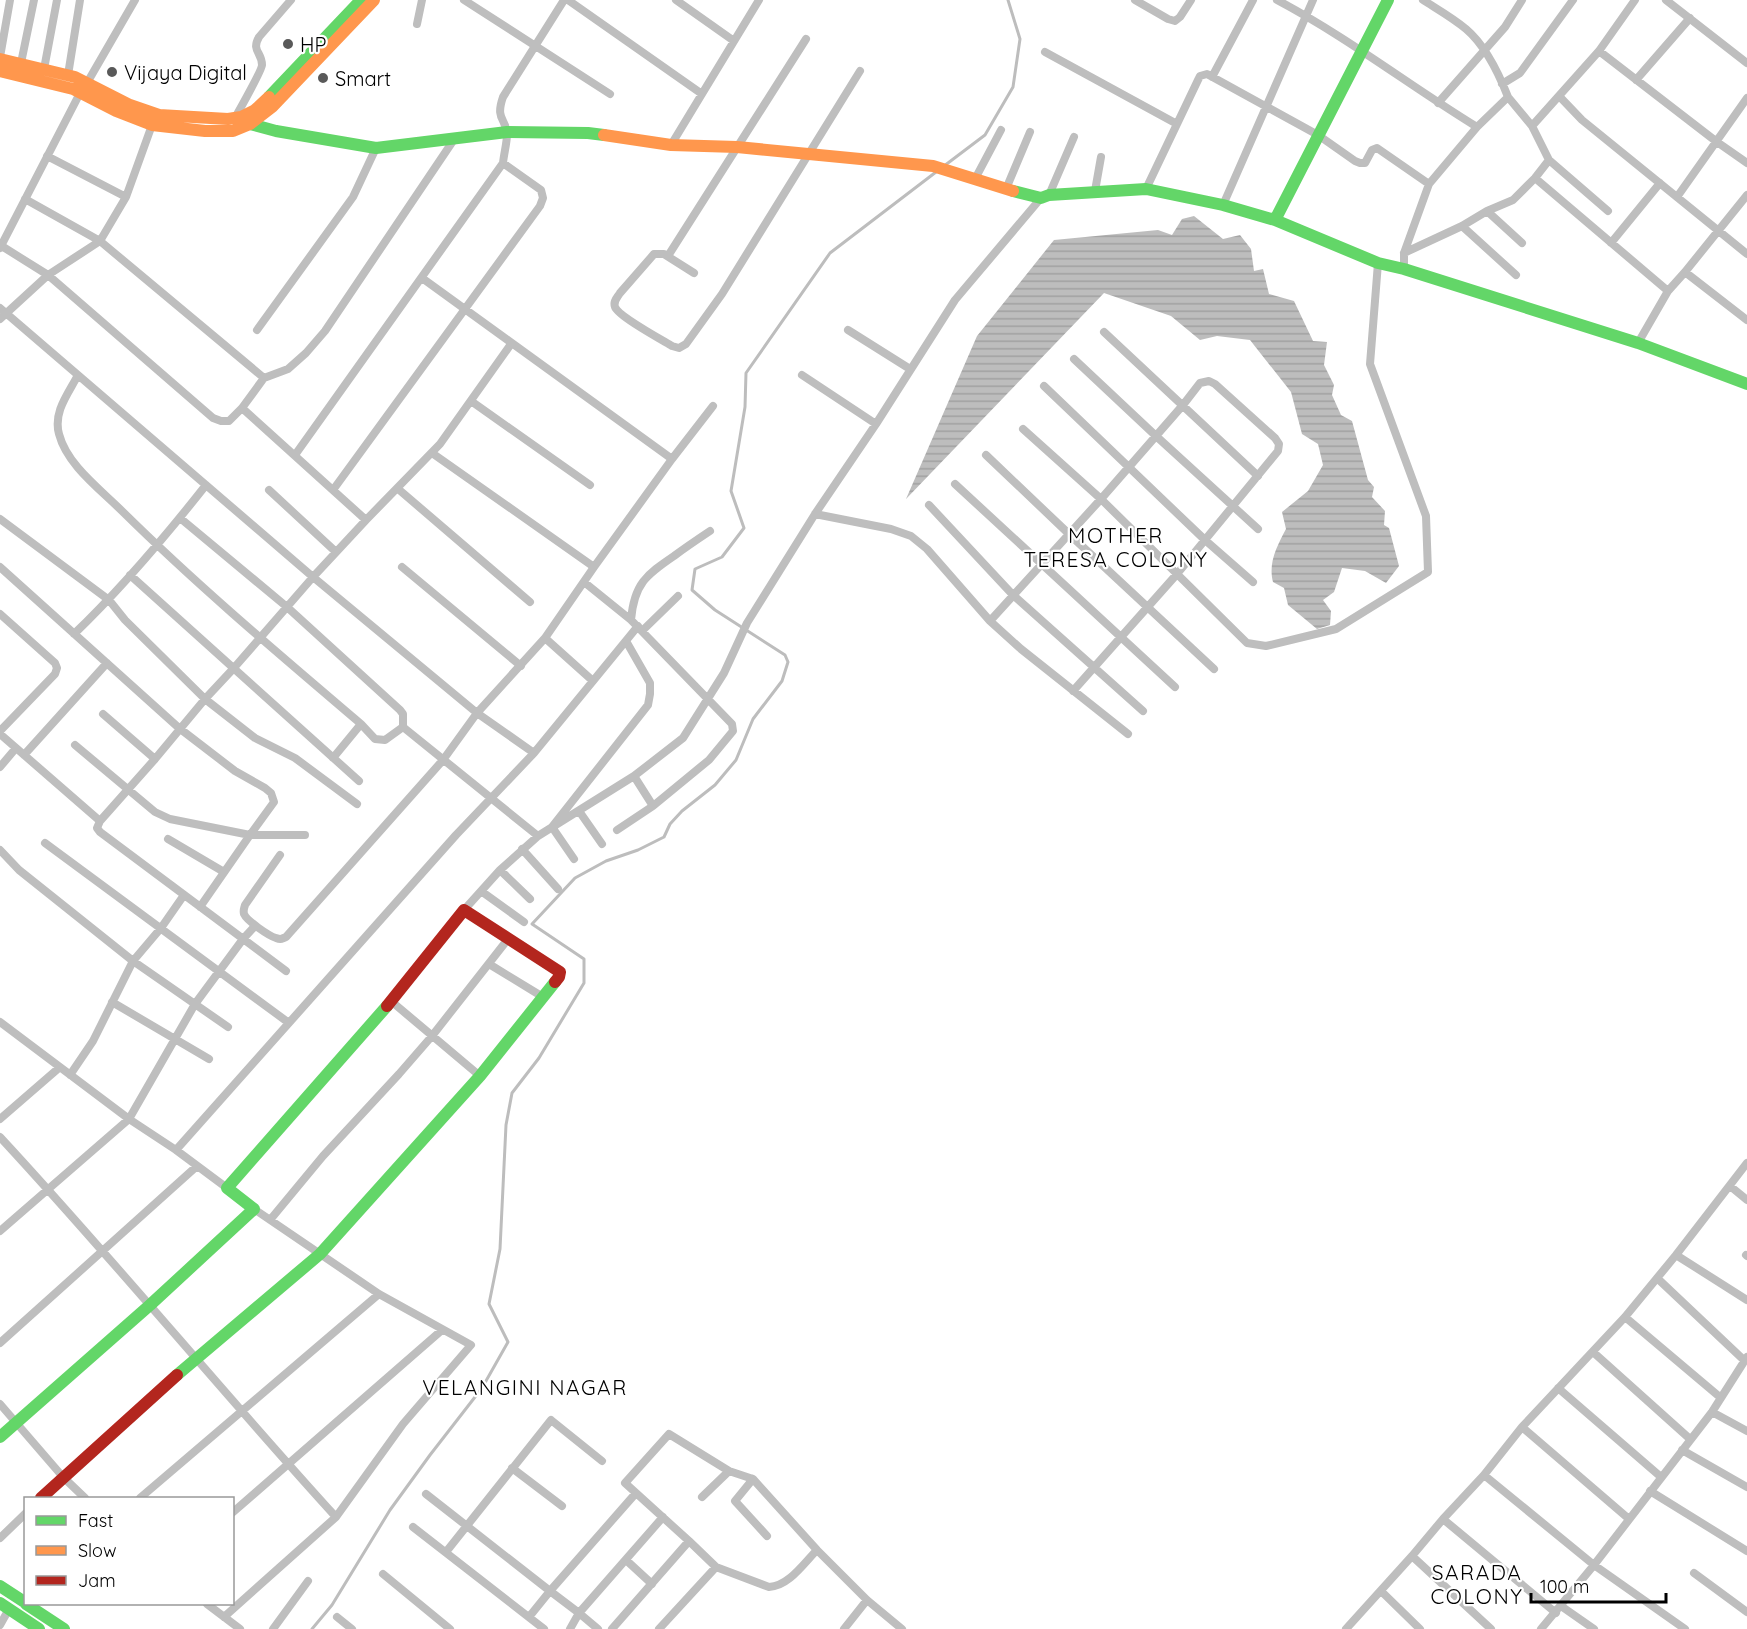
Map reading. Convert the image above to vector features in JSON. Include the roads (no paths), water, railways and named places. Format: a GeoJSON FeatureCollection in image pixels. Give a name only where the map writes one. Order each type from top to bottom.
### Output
{"type":"FeatureCollection","features":[{"type":"Feature","properties":{"kind":"street"},"geometry":{"type":"LineString","coordinates":[[10,0],[0,58],[68,75],[116,111],[152,125],[220,132],[233,131],[242,120],[266,100],[361,0]]}},
{"type":"Feature","properties":{"kind":"street"},"geometry":{"type":"LineString","coordinates":[[21,63],[34,0]]}},
{"type":"Feature","properties":{"kind":"street"},"geometry":{"type":"LineString","coordinates":[[44,69],[57,0]]}},
{"type":"Feature","properties":{"kind":"street"},"geometry":{"type":"LineString","coordinates":[[68,75],[80,0]]}},
{"type":"Feature","properties":{"kind":"street"},"geometry":{"type":"LineString","coordinates":[[135,0],[84,88],[0,246],[48,275],[213,418],[229,421],[242,408],[264,378],[288,369],[306,353],[325,331],[455,138]]}},
{"type":"Feature","properties":{"kind":"street"},"geometry":{"type":"LineString","coordinates":[[242,120],[244,98],[262,69],[256,43],[291,0]]}},
{"type":"Feature","properties":{"kind":"street"},"geometry":{"type":"LineString","coordinates":[[242,120],[272,107],[374,0]]}},
{"type":"Feature","properties":{"kind":"street"},"geometry":{"type":"LineString","coordinates":[[417,24],[422,0]]}},
{"type":"Feature","properties":{"kind":"street"},"geometry":{"type":"LineString","coordinates":[[464,0],[610,93]]}},
{"type":"Feature","properties":{"kind":"street"},"geometry":{"type":"LineString","coordinates":[[294,455],[503,163],[507,132],[500,117],[503,97],[566,0],[702,94]]}},
{"type":"Feature","properties":{"kind":"street"},"geometry":{"type":"LineString","coordinates":[[676,0],[734,41]]}},
{"type":"Feature","properties":{"kind":"street"},"geometry":{"type":"LineString","coordinates":[[671,145],[759,0]]}},
{"type":"Feature","properties":{"kind":"street"},"geometry":{"type":"LineString","coordinates":[[1135,0],[1174,21],[1180,17],[1191,0]]}},
{"type":"Feature","properties":{"kind":"street"},"geometry":{"type":"LineString","coordinates":[[1212,77],[1253,0]]}},
{"type":"Feature","properties":{"kind":"street"},"geometry":{"type":"LineString","coordinates":[[1277,0],[1306,15],[1477,127]]}},
{"type":"Feature","properties":{"kind":"street"},"geometry":{"type":"LineString","coordinates":[[1223,205],[1313,0]]}},
{"type":"Feature","properties":{"kind":"street"},"geometry":{"type":"LineString","coordinates":[[1275,220],[1388,0]]}},
{"type":"Feature","properties":{"kind":"street"},"geometry":{"type":"LineString","coordinates":[[1438,103],[1506,27],[1522,0]]}},
{"type":"Feature","properties":{"kind":"street"},"geometry":{"type":"LineString","coordinates":[[1502,84],[1520,73],[1573,0]]}},
{"type":"Feature","properties":{"kind":"street"},"geometry":{"type":"LineString","coordinates":[[1532,126],[1599,51],[1635,0]]}},
{"type":"Feature","properties":{"kind":"street"},"geometry":{"type":"LineString","coordinates":[[1666,0],[1747,63]]}},
{"type":"Feature","properties":{"kind":"street"},"geometry":{"type":"LineString","coordinates":[[1426,1],[1467,30],[1484,50],[1508,97],[1532,126],[1549,160],[1608,211]]}},
{"type":"Feature","properties":{"kind":"street"},"geometry":{"type":"LineString","coordinates":[[1636,80],[1690,18]]}},
{"type":"Feature","properties":{"kind":"street"},"geometry":{"type":"LineString","coordinates":[[668,256],[806,39]]}},
{"type":"Feature","properties":{"kind":"street"},"geometry":{"type":"LineString","coordinates":[[1599,51],[1747,163]]}},
{"type":"Feature","properties":{"kind":"street"},"geometry":{"type":"LineString","coordinates":[[1045,52],[1177,124]]}},
{"type":"Feature","properties":{"kind":"street"},"geometry":{"type":"LineString","coordinates":[[0,71],[84,88],[159,115],[242,120],[276,132],[376,148],[507,132],[588,133],[671,145],[737,147],[933,166],[1006,189],[1045,196],[1146,189],[1223,205],[1275,220],[1378,263],[1404,269],[1638,343],[1747,384]]}},
{"type":"Feature","properties":{"kind":"street"},"geometry":{"type":"LineString","coordinates":[[694,273],[668,256],[658,253],[652,256],[615,300],[615,306],[618,312],[672,346],[679,348],[686,344],[722,294],[860,71]]}},
{"type":"Feature","properties":{"kind":"street"},"geometry":{"type":"LineString","coordinates":[[1146,189],[1200,76],[1207,74],[1318,135],[1360,163],[1365,163],[1372,150],[1377,148],[1429,184]]}},
{"type":"Feature","properties":{"kind":"street"},"geometry":{"type":"LineString","coordinates":[[1404,269],[1404,253],[1429,184],[1477,127],[1508,97]]}},
{"type":"Feature","properties":{"kind":"street"},"geometry":{"type":"LineString","coordinates":[[1560,97],[1582,120],[1747,254]]}},
{"type":"Feature","properties":{"kind":"street"},"geometry":{"type":"LineString","coordinates":[[1677,197],[1747,98]]}},
{"type":"Feature","properties":{"kind":"street"},"geometry":{"type":"LineString","coordinates":[[152,125],[126,197],[100,242],[48,275],[2,313],[477,713],[534,753]]}},
{"type":"Feature","properties":{"kind":"street"},"geometry":{"type":"LineString","coordinates":[[975,179],[1000,130]]}},
{"type":"Feature","properties":{"kind":"street"},"geometry":{"type":"LineString","coordinates":[[1006,189],[1030,132]]}},
{"type":"Feature","properties":{"kind":"street"},"geometry":{"type":"LineString","coordinates":[[227,1188],[392,1001],[464,910],[500,870],[538,836],[634,776],[683,738],[724,673],[747,623],[815,514],[955,300],[1045,196],[1074,137]]}},
{"type":"Feature","properties":{"kind":"street"},"geometry":{"type":"LineString","coordinates":[[257,330],[353,197],[376,148]]}},
{"type":"Feature","properties":{"kind":"street"},"geometry":{"type":"LineString","coordinates":[[47,156],[126,197]]}},
{"type":"Feature","properties":{"kind":"street"},"geometry":{"type":"LineString","coordinates":[[1095,191],[1101,157]]}},
{"type":"Feature","properties":{"kind":"street"},"geometry":{"type":"LineString","coordinates":[[1404,253],[1513,200],[1549,160]]}},
{"type":"Feature","properties":{"kind":"street"},"geometry":{"type":"LineString","coordinates":[[333,490],[540,206],[543,198],[541,190],[503,163]]}},
{"type":"Feature","properties":{"kind":"street"},"geometry":{"type":"LineString","coordinates":[[1535,178],[1668,291]]}},
{"type":"Feature","properties":{"kind":"street"},"geometry":{"type":"LineString","coordinates":[[1611,243],[1660,183]]}},
{"type":"Feature","properties":{"kind":"street"},"geometry":{"type":"LineString","coordinates":[[1638,343],[1668,291],[1747,195]]}},
{"type":"Feature","properties":{"kind":"street"},"geometry":{"type":"LineString","coordinates":[[25,199],[100,242],[264,378]]}},
{"type":"Feature","properties":{"kind":"street"},"geometry":{"type":"LineString","coordinates":[[1487,211],[1522,243]]}},
{"type":"Feature","properties":{"kind":"street"},"geometry":{"type":"LineString","coordinates":[[1462,226],[1516,275]]}},
{"type":"Feature","properties":{"kind":"street"},"geometry":{"type":"LineString","coordinates":[[1023,429],[1101,499],[1247,643],[1266,646],[1336,629],[1428,572],[1426,516],[1370,364],[1378,263]]}},
{"type":"Feature","properties":{"kind":"street"},"geometry":{"type":"LineString","coordinates":[[1685,272],[1747,320]]}},
{"type":"Feature","properties":{"kind":"street"},"geometry":{"type":"LineString","coordinates":[[422,278],[672,459]]}},
{"type":"Feature","properties":{"kind":"street"},"geometry":{"type":"LineString","coordinates":[[848,330],[910,369]]}},
{"type":"Feature","properties":{"kind":"street"},"geometry":{"type":"LineString","coordinates":[[1104,332],[1258,476]]}},
{"type":"Feature","properties":{"kind":"street"},"geometry":{"type":"LineString","coordinates":[[286,971],[100,832],[98,828],[100,821],[313,577],[441,444],[511,344]]}},
{"type":"Feature","properties":{"kind":"street"},"geometry":{"type":"LineString","coordinates":[[1074,359],[1258,529]]}},
{"type":"Feature","properties":{"kind":"street"},"geometry":{"type":"LineString","coordinates":[[78,375],[62,405],[57,421],[64,448],[83,472],[156,544],[361,724],[375,739],[385,740],[403,727]]}},
{"type":"Feature","properties":{"kind":"street"},"geometry":{"type":"LineString","coordinates":[[802,375],[876,424]]}},
{"type":"Feature","properties":{"kind":"street"},"geometry":{"type":"LineString","coordinates":[[990,621],[1101,499],[1200,383],[1209,381],[1215,384],[1275,438],[1279,444],[1278,451],[1177,574],[1074,691]]}},
{"type":"Feature","properties":{"kind":"street"},"geometry":{"type":"LineString","coordinates":[[1044,386],[1205,540],[1253,582]]}},
{"type":"Feature","properties":{"kind":"street"},"geometry":{"type":"LineString","coordinates":[[471,401],[590,485]]}},
{"type":"Feature","properties":{"kind":"street"},"geometry":{"type":"LineString","coordinates":[[280,855],[245,905],[243,912],[255,926],[273,938],[280,939],[286,937],[443,760],[477,713],[545,638],[672,459],[713,406]]}},
{"type":"Feature","properties":{"kind":"street"},"geometry":{"type":"LineString","coordinates":[[242,408],[366,520]]}},
{"type":"Feature","properties":{"kind":"street"},"geometry":{"type":"LineString","coordinates":[[432,453],[594,567]]}},
{"type":"Feature","properties":{"kind":"street"},"geometry":{"type":"LineString","coordinates":[[986,455],[1214,669]]}},
{"type":"Feature","properties":{"kind":"street"},"geometry":{"type":"LineString","coordinates":[[955,484],[1175,687]]}},
{"type":"Feature","properties":{"kind":"street"},"geometry":{"type":"LineString","coordinates":[[74,634],[109,600],[206,485]]}},
{"type":"Feature","properties":{"kind":"street"},"geometry":{"type":"LineString","coordinates":[[398,488],[530,602]]}},
{"type":"Feature","properties":{"kind":"street"},"geometry":{"type":"LineString","coordinates":[[269,490],[336,552]]}},
{"type":"Feature","properties":{"kind":"street"},"geometry":{"type":"LineString","coordinates":[[928,505],[1013,595],[1143,711]]}},
{"type":"Feature","properties":{"kind":"street"},"geometry":{"type":"LineString","coordinates":[[815,514],[891,529],[911,536],[927,549],[990,621],[1021,650],[1128,734]]}},
{"type":"Feature","properties":{"kind":"street"},"geometry":{"type":"LineString","coordinates":[[180,518],[287,607],[400,710],[403,714],[403,727]]}},
{"type":"Feature","properties":{"kind":"street"},"geometry":{"type":"LineString","coordinates":[[0,519],[109,600],[125,620],[205,699],[255,738],[295,758],[357,804]]}},
{"type":"Feature","properties":{"kind":"street"},"geometry":{"type":"LineString","coordinates":[[637,626],[632,604],[647,576],[710,531]]}},
{"type":"Feature","properties":{"kind":"street"},"geometry":{"type":"LineString","coordinates":[[0,567],[180,728],[235,771],[271,793],[274,799],[272,806],[200,907]]}},
{"type":"Feature","properties":{"kind":"street"},"geometry":{"type":"LineString","coordinates":[[402,567],[521,666]]}},
{"type":"Feature","properties":{"kind":"street"},"geometry":{"type":"LineString","coordinates":[[130,575],[359,781]]}},
{"type":"Feature","properties":{"kind":"street"},"geometry":{"type":"LineString","coordinates":[[584,582],[637,626],[732,724],[733,731],[709,760],[653,806],[617,830]]}},
{"type":"Feature","properties":{"kind":"street"},"geometry":{"type":"LineString","coordinates":[[176,1150],[456,835],[534,753],[637,626],[678,596]]}},
{"type":"Feature","properties":{"kind":"street"},"geometry":{"type":"LineString","coordinates":[[0,614],[55,663],[57,668],[55,674],[0,732],[100,821]]}},
{"type":"Feature","properties":{"kind":"street"},"geometry":{"type":"LineString","coordinates":[[545,638],[593,681]]}},
{"type":"Feature","properties":{"kind":"street"},"geometry":{"type":"LineString","coordinates":[[552,827],[648,705],[650,683],[626,641]]}},
{"type":"Feature","properties":{"kind":"street"},"geometry":{"type":"LineString","coordinates":[[24,754],[107,663]]}},
{"type":"Feature","properties":{"kind":"street"},"geometry":{"type":"LineString","coordinates":[[103,714],[155,759]]}},
{"type":"Feature","properties":{"kind":"street"},"geometry":{"type":"LineString","coordinates":[[333,758],[361,724]]}},
{"type":"Feature","properties":{"kind":"street"},"geometry":{"type":"LineString","coordinates":[[403,727],[538,836]]}},
{"type":"Feature","properties":{"kind":"street"},"geometry":{"type":"LineString","coordinates":[[75,745],[162,816],[250,835],[304,835]]}},
{"type":"Feature","properties":{"kind":"street"},"geometry":{"type":"LineString","coordinates":[[0,767],[16,748]]}},
{"type":"Feature","properties":{"kind":"street"},"geometry":{"type":"LineString","coordinates":[[634,776],[653,806]]}},
{"type":"Feature","properties":{"kind":"street"},"geometry":{"type":"LineString","coordinates":[[579,811],[602,844]]}},
{"type":"Feature","properties":{"kind":"street"},"geometry":{"type":"LineString","coordinates":[[552,827],[574,860]]}},
{"type":"Feature","properties":{"kind":"street"},"geometry":{"type":"LineString","coordinates":[[168,839],[224,872]]}},
{"type":"Feature","properties":{"kind":"street"},"geometry":{"type":"LineString","coordinates":[[45,843],[289,1023]]}},
{"type":"Feature","properties":{"kind":"street"},"geometry":{"type":"LineString","coordinates":[[522,849],[558,888]]}},
{"type":"Feature","properties":{"kind":"street"},"geometry":{"type":"LineString","coordinates":[[0,850],[19,870],[133,961],[228,1027]]}},
{"type":"Feature","properties":{"kind":"street"},"geometry":{"type":"LineString","coordinates":[[500,870],[530,899]]}},
{"type":"Feature","properties":{"kind":"street"},"geometry":{"type":"LineString","coordinates":[[481,891],[524,922]]}},
{"type":"Feature","properties":{"kind":"street"},"geometry":{"type":"LineString","coordinates":[[69,1075],[93,1041],[133,961],[184,895]]}},
{"type":"Feature","properties":{"kind":"street"},"geometry":{"type":"LineString","coordinates":[[42,1497],[196,1358],[320,1254],[480,1076],[559,977],[560,972],[464,910]]}},
{"type":"Feature","properties":{"kind":"street"},"geometry":{"type":"LineString","coordinates":[[0,1231],[129,1119],[195,1004],[255,926]]}},
{"type":"Feature","properties":{"kind":"street"},"geometry":{"type":"LineString","coordinates":[[270,1220],[323,1156],[432,1036],[508,939]]}},
{"type":"Feature","properties":{"kind":"street"},"geometry":{"type":"LineString","coordinates":[[489,964],[543,997]]}},
{"type":"Feature","properties":{"kind":"street"},"geometry":{"type":"LineString","coordinates":[[392,1001],[480,1076]]}},
{"type":"Feature","properties":{"kind":"street"},"geometry":{"type":"LineString","coordinates":[[112,1002],[209,1059]]}},
{"type":"Feature","properties":{"kind":"street"},"geometry":{"type":"LineString","coordinates":[[0,1022],[69,1075],[270,1220],[379,1294],[471,1345],[403,1424],[336,1517],[224,1617]]}},
{"type":"Feature","properties":{"kind":"street"},"geometry":{"type":"LineString","coordinates":[[0,1119],[60,1067]]}},
{"type":"Feature","properties":{"kind":"street"},"geometry":{"type":"LineString","coordinates":[[0,1137],[48,1188],[336,1517]]}},
{"type":"Feature","properties":{"kind":"street"},"geometry":{"type":"LineString","coordinates":[[1346,1629],[1484,1475],[1522,1427],[1625,1317],[1747,1162]]}},
{"type":"Feature","properties":{"kind":"street"},"geometry":{"type":"LineString","coordinates":[[0,1343],[197,1166]]}},
{"type":"Feature","properties":{"kind":"street"},"geometry":{"type":"LineString","coordinates":[[1730,1186],[1747,1200]]}},
{"type":"Feature","properties":{"kind":"street"},"geometry":{"type":"LineString","coordinates":[[0,1437],[150,1305],[254,1209]]}},
{"type":"Feature","properties":{"kind":"street"},"geometry":{"type":"LineString","coordinates":[[1676,1255],[1747,1300]]}},
{"type":"Feature","properties":{"kind":"street"},"geometry":{"type":"LineString","coordinates":[[1541,1629],[1594,1565],[1712,1412],[1745,1365],[1657,1278]]}},
{"type":"Feature","properties":{"kind":"street"},"geometry":{"type":"LineString","coordinates":[[141,1497],[379,1294]]}},
{"type":"Feature","properties":{"kind":"street"},"geometry":{"type":"LineString","coordinates":[[1625,1317],[1721,1398]]}},
{"type":"Feature","properties":{"kind":"street"},"geometry":{"type":"LineString","coordinates":[[234,1511],[289,1466],[442,1330]]}},
{"type":"Feature","properties":{"kind":"street"},"geometry":{"type":"LineString","coordinates":[[1593,1352],[1690,1439]]}},
{"type":"Feature","properties":{"kind":"street"},"geometry":{"type":"LineString","coordinates":[[1558,1388],[1661,1477]]}},
{"type":"Feature","properties":{"kind":"street"},"geometry":{"type":"LineString","coordinates":[[0,1404],[63,1477],[84,1497]]}},
{"type":"Feature","properties":{"kind":"street"},"geometry":{"type":"LineString","coordinates":[[1712,1412],[1747,1431]]}},
{"type":"Feature","properties":{"kind":"street"},"geometry":{"type":"LineString","coordinates":[[446,1552],[552,1420],[602,1461]]}},
{"type":"Feature","properties":{"kind":"street"},"geometry":{"type":"LineString","coordinates":[[1522,1427],[1629,1519]]}},
{"type":"Feature","properties":{"kind":"street"},"geometry":{"type":"LineString","coordinates":[[817,1550],[784,1583],[777,1587],[769,1587],[716,1567],[625,1483],[669,1434],[729,1471],[753,1479],[817,1550],[867,1600],[902,1629]]}},
{"type":"Feature","properties":{"kind":"street"},"geometry":{"type":"LineString","coordinates":[[1682,1450],[1747,1488]]}},
{"type":"Feature","properties":{"kind":"street"},"geometry":{"type":"LineString","coordinates":[[512,1467],[562,1506]]}},
{"type":"Feature","properties":{"kind":"street"},"geometry":{"type":"LineString","coordinates":[[702,1497],[729,1471]]}},
{"type":"Feature","properties":{"kind":"street"},"geometry":{"type":"LineString","coordinates":[[1484,1475],[1594,1565],[1685,1629]]}},
{"type":"Feature","properties":{"kind":"street"},"geometry":{"type":"LineString","coordinates":[[753,1479],[735,1501],[768,1536]]}},
{"type":"Feature","properties":{"kind":"street"},"geometry":{"type":"LineString","coordinates":[[1650,1491],[1747,1551]]}},
{"type":"Feature","properties":{"kind":"street"},"geometry":{"type":"LineString","coordinates":[[529,1617],[636,1493]]}},
{"type":"Feature","properties":{"kind":"street"},"geometry":{"type":"LineString","coordinates":[[426,1494],[598,1629]]}},
{"type":"Feature","properties":{"kind":"street"},"geometry":{"type":"LineString","coordinates":[[0,1538],[24,1515]]}},
{"type":"Feature","properties":{"kind":"street"},"geometry":{"type":"LineString","coordinates":[[570,1629],[579,1613],[663,1517]]}},
{"type":"Feature","properties":{"kind":"street"},"geometry":{"type":"LineString","coordinates":[[1443,1519],[1559,1610],[1594,1629]]}},
{"type":"Feature","properties":{"kind":"street"},"geometry":{"type":"LineString","coordinates":[[413,1527],[544,1629]]}},
{"type":"Feature","properties":{"kind":"street"},"geometry":{"type":"LineString","coordinates":[[612,1629],[689,1541]]}},
{"type":"Feature","properties":{"kind":"street"},"geometry":{"type":"LineString","coordinates":[[1412,1557],[1491,1629]]}},
{"type":"Feature","properties":{"kind":"street"},"geometry":{"type":"LineString","coordinates":[[626,1560],[652,1584]]}},
{"type":"Feature","properties":{"kind":"street"},"geometry":{"type":"LineString","coordinates":[[660,1629],[716,1567]]}},
{"type":"Feature","properties":{"kind":"street"},"geometry":{"type":"LineString","coordinates":[[1694,1573],[1747,1612]]}},
{"type":"Feature","properties":{"kind":"street"},"geometry":{"type":"LineString","coordinates":[[383,1574],[450,1629]]}},
{"type":"Feature","properties":{"kind":"street"},"geometry":{"type":"LineString","coordinates":[[273,1629],[308,1581]]}},
{"type":"Feature","properties":{"kind":"street"},"geometry":{"type":"LineString","coordinates":[[0,1586],[24,1602]]}},
{"type":"Feature","properties":{"kind":"street"},"geometry":{"type":"LineString","coordinates":[[1381,1591],[1420,1629]]}},
{"type":"Feature","properties":{"kind":"street"},"geometry":{"type":"LineString","coordinates":[[844,1629],[867,1600]]}},
{"type":"Feature","properties":{"kind":"street"},"geometry":{"type":"LineString","coordinates":[[29,1605],[64,1629]]}},
{"type":"Feature","properties":{"kind":"street"},"geometry":{"type":"LineString","coordinates":[[208,1605],[240,1629]]}},
{"type":"Feature","properties":{"kind":"street"},"geometry":{"type":"LineString","coordinates":[[0,1624],[5,1606],[39,1629]]}},
{"type":"Feature","properties":{"kind":"street"},"geometry":{"type":"LineString","coordinates":[[337,1617],[352,1629]]}},
{"type":"Feature","properties":{"kind":"waterway"},"geometry":{"type":"LineString","coordinates":[[944,166],[985,135],[1013,87],[1020,39],[1008,0]]}},
{"type":"Feature","properties":{"kind":"waterway"},"geometry":{"type":"LineString","coordinates":[[312,1629],[332,1605],[390,1510],[482,1388],[508,1342],[489,1304],[500,1249],[506,1125],[512,1093],[539,1058],[584,983],[584,959],[532,924],[575,878],[606,861],[638,850],[664,837],[670,824],[682,811],[715,785],[736,760],[753,719],[782,681],[788,662],[785,655],[715,610],[692,590],[695,569],[722,557],[744,528],[731,491],[745,407],[746,373],[830,253],[936,172]]}},
{"type":"Feature","properties":{"kind":"place","name":"HP"},"geometry":{"type":"Point","coordinates":[288,44]}},
{"type":"Feature","properties":{"kind":"place","name":"Vijaya Digital"},"geometry":{"type":"Point","coordinates":[112,72]}},
{"type":"Feature","properties":{"kind":"place","name":"Smart"},"geometry":{"type":"Point","coordinates":[323,78]}},
{"type":"Feature","properties":{"kind":"district","name":"MOTHER TERESA COLONY"},"geometry":{"type":"Point","coordinates":[1116,547]}},
{"type":"Feature","properties":{"kind":"district","name":"VELANGINI NAGAR"},"geometry":{"type":"Point","coordinates":[525,1387]}},
{"type":"Feature","properties":{"kind":"district","name":"SARADA COLONY"},"geometry":{"type":"Point","coordinates":[1477,1584]}}]}
